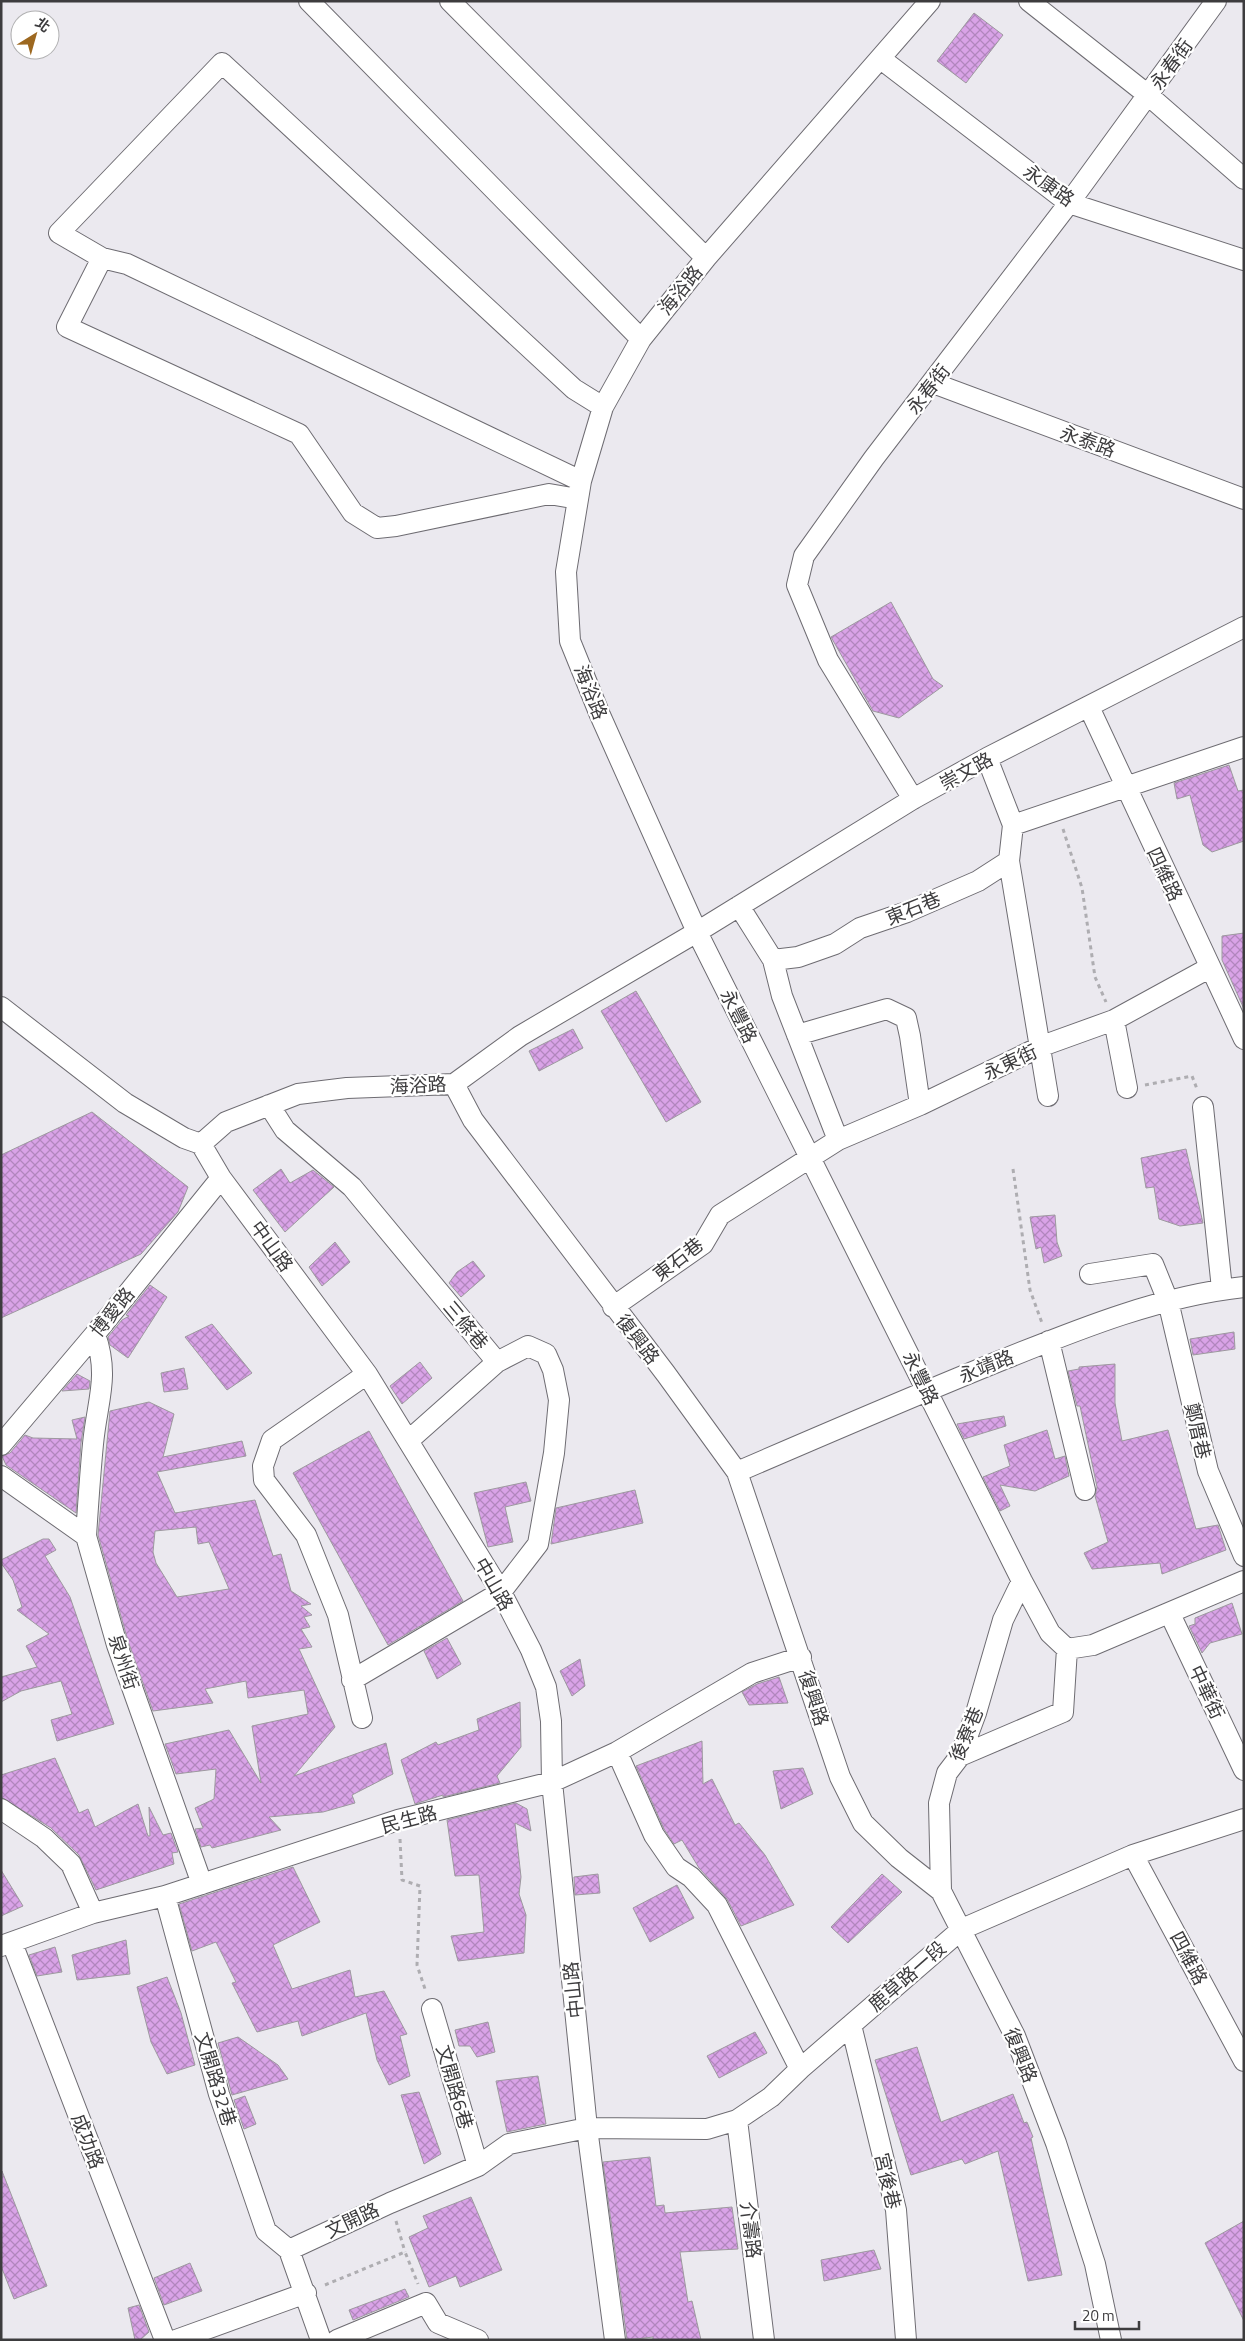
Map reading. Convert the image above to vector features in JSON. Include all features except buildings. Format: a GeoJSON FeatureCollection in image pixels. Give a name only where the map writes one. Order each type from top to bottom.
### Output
{"type":"FeatureCollection","features":[{"type":"Feature","properties":{"kind":"street"},"geometry":{"type":"LineString","coordinates":[[309,1],[641,339]]}},
{"type":"Feature","properties":{"kind":"street"},"geometry":{"type":"LineString","coordinates":[[450,1],[706,258]]}},
{"type":"Feature","properties":{"kind":"street","name":"海浴路"},"geometry":{"type":"LineString","coordinates":[[201,1144],[226,1122],[298,1094],[347,1088],[454,1084],[520,1036],[697,932],[600,716],[570,641],[566,572],[580,490],[603,407],[641,339],[706,258],[930,1]]}},
{"type":"Feature","properties":{"kind":"street"},"geometry":{"type":"LineString","coordinates":[[1029,1],[1148,95],[1244,179]]}},
{"type":"Feature","properties":{"kind":"street","name":"永春街"},"geometry":{"type":"LineString","coordinates":[[914,799],[828,660],[797,585],[804,556],[874,458],[1070,203],[1216,1]]}},
{"type":"Feature","properties":{"kind":"street","name":"永康路"},"geometry":{"type":"LineString","coordinates":[[881,59],[1070,203],[1244,260]]}},
{"type":"Feature","properties":{"kind":"street"},"geometry":{"type":"LineString","coordinates":[[580,490],[127,264],[102,258],[60,233],[222,63],[574,389],[603,407]]}},
{"type":"Feature","properties":{"kind":"street"},"geometry":{"type":"LineString","coordinates":[[102,258],[67,327],[299,434],[353,513],[376,528],[396,526],[549,494],[580,490]]}},
{"type":"Feature","properties":{"kind":"street","name":"永泰路"},"geometry":{"type":"LineString","coordinates":[[933,383],[1244,498]]}},
{"type":"Feature","properties":{"kind":"street","name":"崇文路"},"geometry":{"type":"LineString","coordinates":[[697,932],[914,799],[987,758],[1244,627]]}},
{"type":"Feature","properties":{"kind":"street","name":"四維路"},"geometry":{"type":"LineString","coordinates":[[1089,707],[1124,787],[1244,1039]]}},
{"type":"Feature","properties":{"kind":"street"},"geometry":{"type":"LineString","coordinates":[[1014,825],[1244,747]]}},
{"type":"Feature","properties":{"kind":"street"},"geometry":{"type":"LineString","coordinates":[[987,758],[1014,825],[1009,861],[1042,1046],[1048,1096]]}},
{"type":"Feature","properties":{"kind":"street","name":"東石巷"},"geometry":{"type":"LineString","coordinates":[[773,960],[798,957],[835,944],[860,928],[907,912],[978,881],[1009,861]]}},
{"type":"Feature","properties":{"kind":"street"},"geometry":{"type":"LineString","coordinates":[[739,906],[773,960],[782,996],[838,1140]]}},
{"type":"Feature","properties":{"kind":"street","name":"永豐路"},"geometry":{"type":"LineString","coordinates":[[697,932],[1022,1581],[1050,1633],[1067,1649]]}},
{"type":"Feature","properties":{"kind":"street","name":"永東街"},"geometry":{"type":"LineString","coordinates":[[811,1157],[838,1140],[920,1104],[1042,1046],[1114,1020],[1209,968]]}},
{"type":"Feature","properties":{"kind":"street"},"geometry":{"type":"LineString","coordinates":[[1,1008],[125,1103],[184,1138],[201,1144]]}},
{"type":"Feature","properties":{"kind":"street"},"geometry":{"type":"LineString","coordinates":[[797,1035],[887,1009],[906,1018],[920,1104]]}},
{"type":"Feature","properties":{"kind":"street"},"geometry":{"type":"LineString","coordinates":[[1114,1020],[1127,1088]]}},
{"type":"Feature","properties":{"kind":"street","name":"復興路"},"geometry":{"type":"LineString","coordinates":[[454,1084],[473,1120],[737,1472],[840,1777],[863,1823],[899,1858],[941,1891],[1015,2036],[1056,2143],[1095,2264],[1111,2340]]}},
{"type":"Feature","properties":{"kind":"street","name":"三條巷"},"geometry":{"type":"LineString","coordinates":[[269,1105],[285,1130],[352,1187],[497,1362],[528,1346],[546,1354],[554,1370],[559,1400],[554,1453],[538,1544],[501,1592]]}},
{"type":"Feature","properties":{"kind":"street"},"geometry":{"type":"LineString","coordinates":[[1203,1107],[1222,1289]]}},
{"type":"Feature","properties":{"kind":"street","name":"中山路"},"geometry":{"type":"LineString","coordinates":[[201,1144],[221,1178],[367,1374],[501,1592],[531,1650],[546,1687],[551,1721],[552,1782],[587,2128],[615,2340]]}},
{"type":"Feature","properties":{"kind":"street","name":"東石巷"},"geometry":{"type":"LineString","coordinates":[[613,1307],[703,1244],[720,1215],[811,1157]]}},
{"type":"Feature","properties":{"kind":"street","name":"博愛路"},"geometry":{"type":"LineString","coordinates":[[1,1445],[96,1334],[221,1178]]}},
{"type":"Feature","properties":{"kind":"street","name":"鄭厝巷"},"geometry":{"type":"LineString","coordinates":[[1090,1274],[1153,1264],[1168,1301],[1208,1472],[1244,1556]]}},
{"type":"Feature","properties":{"kind":"street","name":"永靖路"},"geometry":{"type":"LineString","coordinates":[[737,1472],[927,1390],[1049,1341],[1168,1301],[1222,1289],[1244,1287]]}},
{"type":"Feature","properties":{"kind":"street"},"geometry":{"type":"LineString","coordinates":[[86,1536],[93,1443],[103,1383],[102,1354],[96,1334]]}},
{"type":"Feature","properties":{"kind":"street"},"geometry":{"type":"LineString","coordinates":[[1049,1341],[1085,1490]]}},
{"type":"Feature","properties":{"kind":"street"},"geometry":{"type":"LineString","coordinates":[[408,1441],[497,1362]]}},
{"type":"Feature","properties":{"kind":"street"},"geometry":{"type":"LineString","coordinates":[[362,1718],[338,1615],[306,1534],[264,1480],[263,1466],[272,1440],[367,1374]]}},
{"type":"Feature","properties":{"kind":"street"},"geometry":{"type":"LineString","coordinates":[[1,1476],[86,1536]]}},
{"type":"Feature","properties":{"kind":"street","name":"泉州街"},"geometry":{"type":"LineString","coordinates":[[86,1536],[117,1645],[202,1884]]}},
{"type":"Feature","properties":{"kind":"street","name":"後寮巷"},"geometry":{"type":"LineString","coordinates":[[941,1891],[939,1803],[947,1773],[960,1756],[989,1673],[1003,1620],[1022,1581]]}},
{"type":"Feature","properties":{"kind":"street"},"geometry":{"type":"LineString","coordinates":[[960,1756],[1064,1712],[1067,1649],[1092,1644],[1170,1614],[1244,1582]]}},
{"type":"Feature","properties":{"kind":"street"},"geometry":{"type":"LineString","coordinates":[[352,1680],[501,1592]]}},
{"type":"Feature","properties":{"kind":"street","name":"中華街"},"geometry":{"type":"LineString","coordinates":[[1170,1614],[1244,1770]]}},
{"type":"Feature","properties":{"kind":"street","name":"民生路"},"geometry":{"type":"LineString","coordinates":[[7,1945],[93,1913],[165,1896],[398,1820],[552,1782],[616,1752],[752,1673],[801,1657]]}},
{"type":"Feature","properties":{"kind":"street"},"geometry":{"type":"LineString","coordinates":[[616,1752],[654,1835],[676,1867],[691,1877],[717,1905],[800,2069]]}},
{"type":"Feature","properties":{"kind":"street"},"geometry":{"type":"LineString","coordinates":[[1,1810],[44,1838],[71,1864],[93,1913]]}},
{"type":"Feature","properties":{"kind":"street","name":"鹿草路一段"},"geometry":{"type":"LineString","coordinates":[[587,2128],[708,2129],[737,2120],[771,2098],[800,2069],[962,1929],[1134,1854],[1244,1819]]}},
{"type":"Feature","properties":{"kind":"street","name":"四維路"},"geometry":{"type":"LineString","coordinates":[[1134,1854],[1244,2061]]}},
{"type":"Feature","properties":{"kind":"street","name":"文開路32巷"},"geometry":{"type":"LineString","coordinates":[[165,1896],[219,2094],[266,2231],[289,2250]]}},
{"type":"Feature","properties":{"kind":"street","name":"成功路"},"geometry":{"type":"LineString","coordinates":[[7,1945],[164,2340]]}},
{"type":"Feature","properties":{"kind":"street","name":"文開路6巷"},"geometry":{"type":"LineString","coordinates":[[432,2009],[478,2166]]}},
{"type":"Feature","properties":{"kind":"street","name":"宮後巷"},"geometry":{"type":"LineString","coordinates":[[851,2025],[896,2210],[906,2340]]}},
{"type":"Feature","properties":{"kind":"street","name":"介壽路"},"geometry":{"type":"LineString","coordinates":[[737,2120],[764,2340]]}},
{"type":"Feature","properties":{"kind":"street","name":"文開路"},"geometry":{"type":"LineString","coordinates":[[289,2250],[390,2203],[478,2166],[509,2144],[587,2128]]}},
{"type":"Feature","properties":{"kind":"street"},"geometry":{"type":"LineString","coordinates":[[289,2250],[306,2293],[321,2340]]}},
{"type":"Feature","properties":{"kind":"street"},"geometry":{"type":"LineString","coordinates":[[176,2340],[306,2293]]}},
{"type":"Feature","properties":{"kind":"street"},"geometry":{"type":"LineString","coordinates":[[337,2340],[426,2303],[438,2323],[478,2340]]}},
{"type":"Feature","properties":{"kind":"path"},"geometry":{"type":"LineString","coordinates":[[1057,810],[1082,888],[1095,977],[1114,1020]]}},
{"type":"Feature","properties":{"kind":"path"},"geometry":{"type":"LineString","coordinates":[[1127,1088],[1192,1076],[1203,1107]]}},
{"type":"Feature","properties":{"kind":"path"},"geometry":{"type":"LineString","coordinates":[[1013,1169],[1030,1290],[1049,1341]]}},
{"type":"Feature","properties":{"kind":"path"},"geometry":{"type":"LineString","coordinates":[[398,1820],[402,1880],[420,1886],[417,1965],[432,2009]]}},
{"type":"Feature","properties":{"kind":"path"},"geometry":{"type":"LineString","coordinates":[[390,2203],[405,2252],[426,2303]]}},
{"type":"Feature","properties":{"kind":"path"},"geometry":{"type":"LineString","coordinates":[[306,2293],[405,2252]]}}]}
